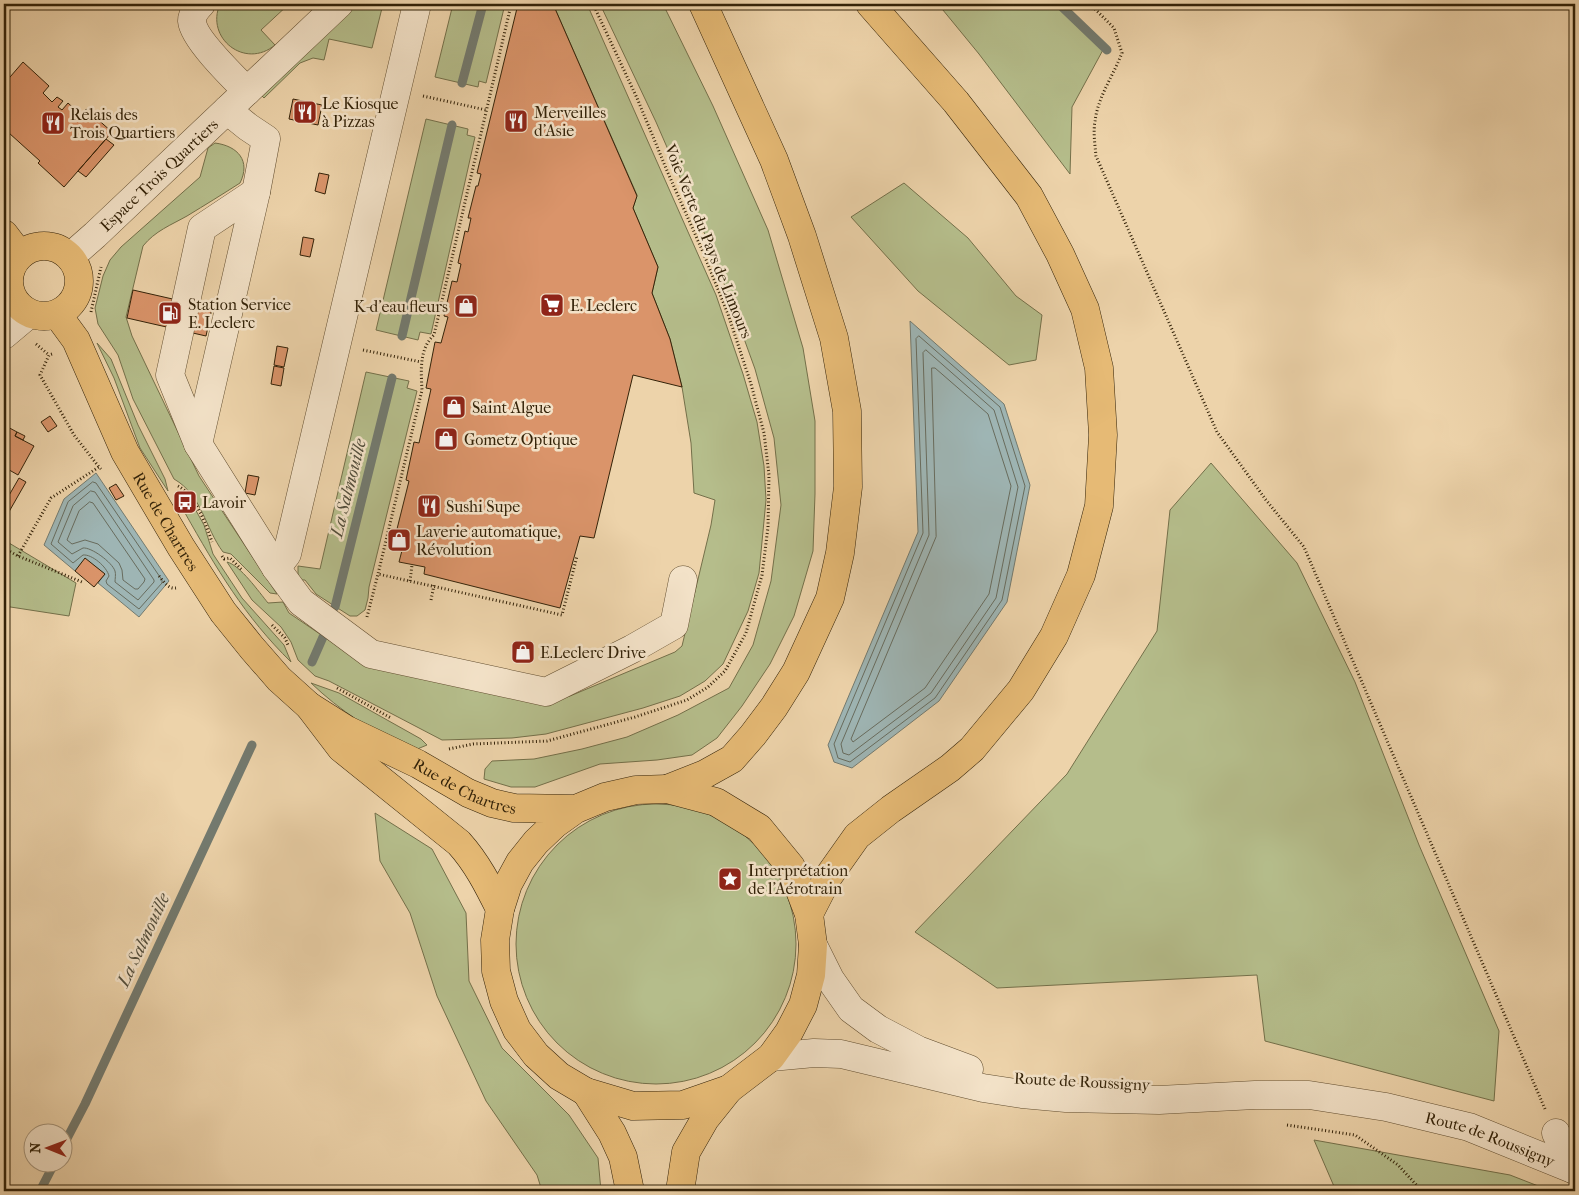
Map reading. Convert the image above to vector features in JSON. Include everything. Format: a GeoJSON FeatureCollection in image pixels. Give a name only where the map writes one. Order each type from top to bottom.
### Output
{"type":"FeatureCollection","features":[{"type":"Feature","properties":{"kind":"main road"},"geometry":{"type":"LineString","coordinates":[[667,790],[705,774],[732,759],[774,707],[796,672],[830,598],[840,553],[848,488],[847,411],[834,338],[802,236],[774,160],[703,4]]}},
{"type":"Feature","properties":{"kind":"main road"},"geometry":{"type":"LineString","coordinates":[[810,914],[828,877],[857,836],[891,809],[950,768],[972,749],[1021,690],[1054,636],[1077,584],[1099,506],[1103,435],[1099,368],[1085,309],[1060,254],[1029,196],[956,102],[870,4]]}},
{"type":"Feature","properties":{"kind":"main road"},"geometry":{"type":"LineString","coordinates":[[40,246],[51,246],[61,250],[70,257],[76,266],[79,277],[79,289],[74,300],[67,308],[57,314],[38,317],[29,314],[16,303],[8,286],[9,262],[29,249],[40,246]]}},
{"type":"Feature","properties":{"kind":"main road","name":"Rue de Chartres"},"geometry":{"type":"LineString","coordinates":[[57,314],[76,340],[125,452],[187,557],[223,612],[279,679],[309,706],[347,730],[418,764],[468,793],[492,803],[514,808],[576,809]]}},
{"type":"Feature","properties":{"kind":"main road","name":"Rue de Chartres"},"geometry":{"type":"LineString","coordinates":[[309,706],[341,748],[459,843],[479,869],[500,909]]}},
{"type":"Feature","properties":{"kind":"main road"},"geometry":{"type":"LineString","coordinates":[[680,1191],[686,1152],[705,1119],[729,1089],[770,1057],[789,1032],[803,1005],[811,975],[813,945],[810,914],[791,867],[758,828],[716,802],[667,790],[636,790],[605,797],[576,809],[555,824],[536,842],[520,862],[508,884],[500,909],[495,940],[496,971],[504,1002],[514,1023],[536,1055],[559,1076],[586,1092],[633,1106],[682,1106],[729,1089]]}},
{"type":"Feature","properties":{"kind":"main road"},"geometry":{"type":"LineString","coordinates":[[586,1092],[612,1133],[623,1157],[630,1191]]}},
{"type":"Feature","properties":{"kind":"street"},"geometry":{"type":"LineString","coordinates":[[201,4],[196,9],[192,20],[196,34],[247,91]]}},
{"type":"Feature","properties":{"kind":"street","name":"Espace Trois Quartiers"},"geometry":{"type":"LineString","coordinates":[[70,257],[102,229],[339,4]]}},
{"type":"Feature","properties":{"kind":"street"},"geometry":{"type":"LineString","coordinates":[[276,568],[287,554],[417,4]]}},
{"type":"Feature","properties":{"kind":"street"},"geometry":{"type":"LineString","coordinates":[[198,444],[256,192],[266,139],[227,110]]}},
{"type":"Feature","properties":{"kind":"street"},"geometry":{"type":"LineString","coordinates":[[256,192],[202,228],[170,375],[198,444],[276,568],[301,602],[371,654],[546,692],[674,625],[683,580]]}},
{"type":"Feature","properties":{"kind":"street"},"geometry":{"type":"LineString","coordinates":[[4,335],[29,314]]}},
{"type":"Feature","properties":{"kind":"street","name":"Route de Roussigny"},"geometry":{"type":"LineString","coordinates":[[813,945],[830,979],[851,1009],[878,1030],[918,1050],[949,1062],[982,1073],[1012,1079],[1062,1084],[1148,1083],[1255,1095]]}},
{"type":"Feature","properties":{"kind":"street","name":"Route de Roussigny"},"geometry":{"type":"LineString","coordinates":[[770,1057],[814,1053],[841,1054],[983,1088],[1066,1098],[1159,1100],[1255,1095],[1309,1095],[1386,1107],[1469,1127],[1574,1170]]}},
{"type":"Feature","properties":{"kind":"street"},"geometry":{"type":"LineString","coordinates":[[1556,1132],[1574,1170]]}},
{"type":"Feature","properties":{"kind":"path","name":"Voie Verte du Pays de Limours"},"geometry":{"type":"LineString","coordinates":[[418,764],[424,757],[438,750],[473,744],[547,741],[635,717],[687,700],[708,688],[725,672],[746,633],[762,575],[768,526],[769,475],[764,432],[751,384],[728,314],[703,252],[637,98],[593,4]]}},
{"type":"Feature","properties":{"kind":"path"},"geometry":{"type":"LineString","coordinates":[[1090,4],[1114,28],[1122,53],[1100,99],[1094,122],[1096,156],[1217,432],[1266,500],[1304,547],[1556,1132]]}},
{"type":"Feature","properties":{"kind":"path"},"geometry":{"type":"LineString","coordinates":[[511,5],[434,335],[428,341],[421,362],[422,390],[378,574],[562,614],[577,556]]}},
{"type":"Feature","properties":{"kind":"path"},"geometry":{"type":"LineString","coordinates":[[397,89],[486,110]]}},
{"type":"Feature","properties":{"kind":"path"},"geometry":{"type":"LineString","coordinates":[[371,351],[421,362]]}},
{"type":"Feature","properties":{"kind":"path"},"geometry":{"type":"LineString","coordinates":[[57,353],[49,355],[40,375],[74,435],[104,471]]}},
{"type":"Feature","properties":{"kind":"path"},"geometry":{"type":"LineString","coordinates":[[18,556],[51,498],[99,467]]}},
{"type":"Feature","properties":{"kind":"path"},"geometry":{"type":"LineString","coordinates":[[4,548],[18,556],[82,582]]}},
{"type":"Feature","properties":{"kind":"path"},"geometry":{"type":"LineString","coordinates":[[410,581],[412,565]]}},
{"type":"Feature","properties":{"kind":"path"},"geometry":{"type":"LineString","coordinates":[[159,576],[166,585]]}},
{"type":"Feature","properties":{"kind":"path"},"geometry":{"type":"LineString","coordinates":[[431,600],[434,585]]}},
{"type":"Feature","properties":{"kind":"path"},"geometry":{"type":"LineString","coordinates":[[1282,1124],[1355,1135],[1398,1164],[1422,1191]]}},
{"type":"Feature","properties":{"kind":"green space"},"geometry":{"type":"Polygon","coordinates":[[[220,4],[238,4],[242,7],[246,4],[289,4],[261,30],[275,45],[263,52],[252,54],[240,52],[223,39],[218,28],[217,17],[220,4]]]}},
{"type":"Feature","properties":{"kind":"green space"},"geometry":{"type":"Polygon","coordinates":[[[356,4],[383,4],[372,48],[329,39],[324,60],[313,58],[300,63],[264,98],[261,95],[356,4]]]}},
{"type":"Feature","properties":{"kind":"green space"},"geometry":{"type":"Polygon","coordinates":[[[453,4],[505,4],[486,83],[479,81],[478,87],[435,77],[453,4]]]}},
{"type":"Feature","properties":{"kind":"green space"},"geometry":{"type":"Polygon","coordinates":[[[553,4],[587,4],[716,295],[757,422],[764,466],[766,500],[759,573],[748,611],[723,664],[705,681],[680,696],[546,734],[512,738],[442,740],[329,681],[315,676],[298,660],[291,642],[281,627],[252,600],[227,562],[243,573],[268,603],[283,602],[289,613],[339,647],[547,703],[570,696],[675,652],[682,646],[711,525],[715,500],[694,493],[691,443],[682,387],[670,339],[652,293],[658,267],[633,208],[637,195],[553,4]]]}},
{"type":"Feature","properties":{"kind":"green space"},"geometry":{"type":"Polygon","coordinates":[[[600,4],[663,4],[713,106],[768,230],[803,348],[815,421],[813,551],[794,616],[770,664],[742,706],[717,738],[692,755],[657,760],[600,764],[535,787],[511,787],[484,779],[485,769],[492,761],[534,759],[627,737],[678,715],[729,688],[753,645],[771,581],[781,505],[774,438],[755,369],[713,253],[656,122],[600,4]]]}},
{"type":"Feature","properties":{"kind":"green space"},"geometry":{"type":"Polygon","coordinates":[[[938,4],[1063,4],[1104,48],[1072,107],[1070,174],[979,54],[938,4]]]}},
{"type":"Feature","properties":{"kind":"green space"},"geometry":{"type":"Polygon","coordinates":[[[426,119],[468,129],[467,135],[475,137],[431,334],[420,332],[418,340],[376,330],[426,119]]]}},
{"type":"Feature","properties":{"kind":"green space"},"geometry":{"type":"Polygon","coordinates":[[[215,143],[230,147],[240,156],[244,168],[240,183],[158,232],[143,246],[126,317],[132,336],[199,476],[277,594],[270,593],[231,554],[223,552],[191,494],[174,479],[133,399],[118,355],[98,324],[95,308],[103,276],[110,260],[121,247],[200,177],[208,148],[215,143]]]}},
{"type":"Feature","properties":{"kind":"green space"},"geometry":{"type":"Polygon","coordinates":[[[904,183],[968,238],[1016,296],[1042,315],[1036,360],[1009,365],[918,291],[851,217],[904,183]]]}},
{"type":"Feature","properties":{"kind":"green space"},"geometry":{"type":"Polygon","coordinates":[[[97,343],[111,359],[138,425],[165,479],[168,491],[140,448],[114,378],[97,343]]]}},
{"type":"Feature","properties":{"kind":"green space"},"geometry":{"type":"Polygon","coordinates":[[[366,372],[409,381],[407,388],[417,391],[365,610],[357,616],[350,616],[316,594],[305,580],[298,580],[298,566],[320,569],[366,372]]]}},
{"type":"Feature","properties":{"kind":"green space"},"geometry":{"type":"Polygon","coordinates":[[[1211,463],[1297,563],[1355,682],[1419,845],[1499,1031],[1494,1101],[1265,1041],[1257,975],[997,988],[915,932],[1067,774],[1157,631],[1170,510],[1211,463]]]}},
{"type":"Feature","properties":{"kind":"green space"},"geometry":{"type":"Polygon","coordinates":[[[194,507],[204,525],[213,554],[242,598],[284,645],[291,662],[245,610],[208,553],[185,513],[194,507]]]}},
{"type":"Feature","properties":{"kind":"green space"},"geometry":{"type":"Polygon","coordinates":[[[4,540],[76,583],[69,616],[4,606],[4,540]]]}},
{"type":"Feature","properties":{"kind":"green space"},"geometry":{"type":"Polygon","coordinates":[[[311,683],[339,693],[421,739],[427,745],[410,752],[358,720],[311,683]]]}},
{"type":"Feature","properties":{"kind":"green space"},"geometry":{"type":"Polygon","coordinates":[[[656,804],[683,807],[710,815],[734,828],[755,845],[772,866],[785,890],[793,917],[796,944],[793,971],[785,998],[772,1022],[755,1043],[734,1060],[710,1073],[683,1081],[656,1084],[629,1081],[602,1073],[578,1060],[557,1043],[540,1022],[527,998],[519,971],[516,944],[519,917],[527,890],[540,866],[557,845],[578,828],[602,815],[629,807],[656,804]]]}},
{"type":"Feature","properties":{"kind":"green space"},"geometry":{"type":"Polygon","coordinates":[[[375,813],[432,849],[466,913],[469,981],[502,1048],[569,1115],[598,1158],[601,1191],[542,1191],[537,1175],[486,1101],[437,996],[410,913],[380,861],[375,813]]]}},
{"type":"Feature","properties":{"kind":"green space"},"geometry":{"type":"Polygon","coordinates":[[[1314,1140],[1510,1175],[1551,1191],[1336,1191],[1314,1140]]]}},
{"type":"Feature","properties":{"kind":"water"},"geometry":{"type":"Polygon","coordinates":[[[910,321],[1004,404],[1030,485],[1007,602],[939,701],[852,768],[834,762],[828,745],[918,532],[910,321]]]}},
{"type":"Feature","properties":{"kind":"water"},"geometry":{"type":"Polygon","coordinates":[[[96,473],[169,581],[139,617],[98,583],[105,574],[85,559],[75,571],[44,545],[64,499],[96,473]]]}},
{"type":"Feature","properties":{"kind":"building","name":"E. Leclerc"},"geometry":{"type":"Polygon","coordinates":[[[518,4],[553,4],[637,196],[633,208],[658,267],[652,293],[670,339],[682,387],[633,375],[594,538],[580,536],[560,608],[424,574],[425,567],[399,562],[407,531],[397,529],[409,481],[406,480],[414,442],[419,443],[431,389],[426,388],[435,342],[441,343],[448,317],[444,316],[452,281],[457,282],[461,264],[458,263],[465,231],[468,232],[471,218],[468,218],[481,174],[477,173],[518,4]]]}},
{"type":"Feature","properties":{"kind":"building","name":"Relais des Trois Quartiers"},"geometry":{"type":"Polygon","coordinates":[[[23,62],[49,86],[43,93],[52,102],[57,97],[63,101],[58,107],[62,110],[68,103],[81,115],[86,109],[112,132],[64,187],[38,163],[40,161],[9,133],[4,139],[4,84],[23,62]]]}},
{"type":"Feature","properties":{"kind":"building","name":"Le Kiosque à Pizzas"},"geometry":{"type":"Polygon","coordinates":[[[293,99],[322,105],[318,125],[289,119],[293,99]]]}},
{"type":"Feature","properties":{"kind":"building"},"geometry":{"type":"Polygon","coordinates":[[[106,139],[114,145],[86,177],[78,171],[106,139]]]}},
{"type":"Feature","properties":{"kind":"building"},"geometry":{"type":"Polygon","coordinates":[[[319,173],[329,175],[325,194],[315,191],[319,173]]]}},
{"type":"Feature","properties":{"kind":"building"},"geometry":{"type":"Polygon","coordinates":[[[303,237],[314,239],[310,257],[300,255],[303,237]]]}},
{"type":"Feature","properties":{"kind":"building","name":"Station Service E. Leclerc"},"geometry":{"type":"Polygon","coordinates":[[[133,290],[212,308],[206,336],[127,318],[133,290]]]}},
{"type":"Feature","properties":{"kind":"building"},"geometry":{"type":"Polygon","coordinates":[[[277,346],[288,348],[284,367],[274,365],[277,346]]]}},
{"type":"Feature","properties":{"kind":"building"},"geometry":{"type":"Polygon","coordinates":[[[274,366],[284,368],[281,386],[271,384],[274,366]]]}},
{"type":"Feature","properties":{"kind":"building"},"geometry":{"type":"Polygon","coordinates":[[[50,416],[57,426],[48,432],[41,422],[50,416]]]}},
{"type":"Feature","properties":{"kind":"building"},"geometry":{"type":"Polygon","coordinates":[[[4,425],[17,432],[15,436],[34,446],[18,475],[4,467],[4,425]]]}},
{"type":"Feature","properties":{"kind":"building"},"geometry":{"type":"Polygon","coordinates":[[[17,432],[25,436],[23,440],[15,436],[17,432]]]}},
{"type":"Feature","properties":{"kind":"building"},"geometry":{"type":"Polygon","coordinates":[[[248,475],[259,477],[255,495],[245,493],[248,475]]]}},
{"type":"Feature","properties":{"kind":"building"},"geometry":{"type":"Polygon","coordinates":[[[19,478],[26,482],[6,517],[4,516],[4,504],[19,478]]]}},
{"type":"Feature","properties":{"kind":"building"},"geometry":{"type":"Polygon","coordinates":[[[116,484],[124,496],[116,500],[109,488],[116,484]]]}},
{"type":"Feature","properties":{"kind":"building"},"geometry":{"type":"Polygon","coordinates":[[[184,495],[192,507],[186,511],[179,498],[184,495]]]}},
{"type":"Feature","properties":{"kind":"building","name":"Laverie automatique, Révolution"},"geometry":{"type":"Polygon","coordinates":[[[397,529],[407,531],[401,551],[392,548],[397,529]]]}},
{"type":"Feature","properties":{"kind":"building"},"geometry":{"type":"Polygon","coordinates":[[[85,558],[105,574],[94,587],[75,571],[85,558]]]}},
{"type":"Feature","properties":{"kind":"waterway","name":"La Salmouille"},"geometry":{"type":"LineString","coordinates":[[462,83],[483,4]]}},
{"type":"Feature","properties":{"kind":"waterway"},"geometry":{"type":"LineString","coordinates":[[1059,4],[1107,50]]}},
{"type":"Feature","properties":{"kind":"waterway","name":"La Salmouille"},"geometry":{"type":"LineString","coordinates":[[402,336],[452,125]]}},
{"type":"Feature","properties":{"kind":"waterway","name":"La Salmouille"},"geometry":{"type":"LineString","coordinates":[[335,607],[392,378]]}},
{"type":"Feature","properties":{"kind":"waterway","name":"La Salmouille"},"geometry":{"type":"LineString","coordinates":[[312,662],[323,637]]}},
{"type":"Feature","properties":{"kind":"waterway","name":"La Salmouille"},"geometry":{"type":"LineString","coordinates":[[72,1129],[252,745]]}},
{"type":"Feature","properties":{"kind":"waterway","name":"La Salmouille"},"geometry":{"type":"LineString","coordinates":[[40,1191],[50,1172]]}},
{"type":"Feature","properties":{"kind":"place","name":"Le Kiosque à Pizzas"},"geometry":{"type":"Point","coordinates":[305,112]}},
{"type":"Feature","properties":{"kind":"place","name":"Merveilles d'Asie"},"geometry":{"type":"Point","coordinates":[516,121]}},
{"type":"Feature","properties":{"kind":"place","name":"Relais des Trois Quartiers"},"geometry":{"type":"Point","coordinates":[53,123]}},
{"type":"Feature","properties":{"kind":"place","name":"E. Leclerc"},"geometry":{"type":"Point","coordinates":[552,305]}},
{"type":"Feature","properties":{"kind":"place","name":"K-d'eau fleurs"},"geometry":{"type":"Point","coordinates":[466,306]}},
{"type":"Feature","properties":{"kind":"place","name":"Station Service E. Leclerc"},"geometry":{"type":"Point","coordinates":[170,313]}},
{"type":"Feature","properties":{"kind":"place","name":"Saint Algue"},"geometry":{"type":"Point","coordinates":[454,407]}},
{"type":"Feature","properties":{"kind":"place","name":"Gometz Optique"},"geometry":{"type":"Point","coordinates":[446,439]}},
{"type":"Feature","properties":{"kind":"place","name":"Lavoir"},"geometry":{"type":"Point","coordinates":[185,502]}},
{"type":"Feature","properties":{"kind":"place","name":"Sushi Supe"},"geometry":{"type":"Point","coordinates":[429,506]}},
{"type":"Feature","properties":{"kind":"place","name":"Laverie automatique, Révolution"},"geometry":{"type":"Point","coordinates":[399,540]}},
{"type":"Feature","properties":{"kind":"place","name":"E.Leclerc Drive"},"geometry":{"type":"Point","coordinates":[523,652]}},
{"type":"Feature","properties":{"kind":"place","name":"Interprétation de l'Aérotrain"},"geometry":{"type":"Point","coordinates":[730,879]}}]}
